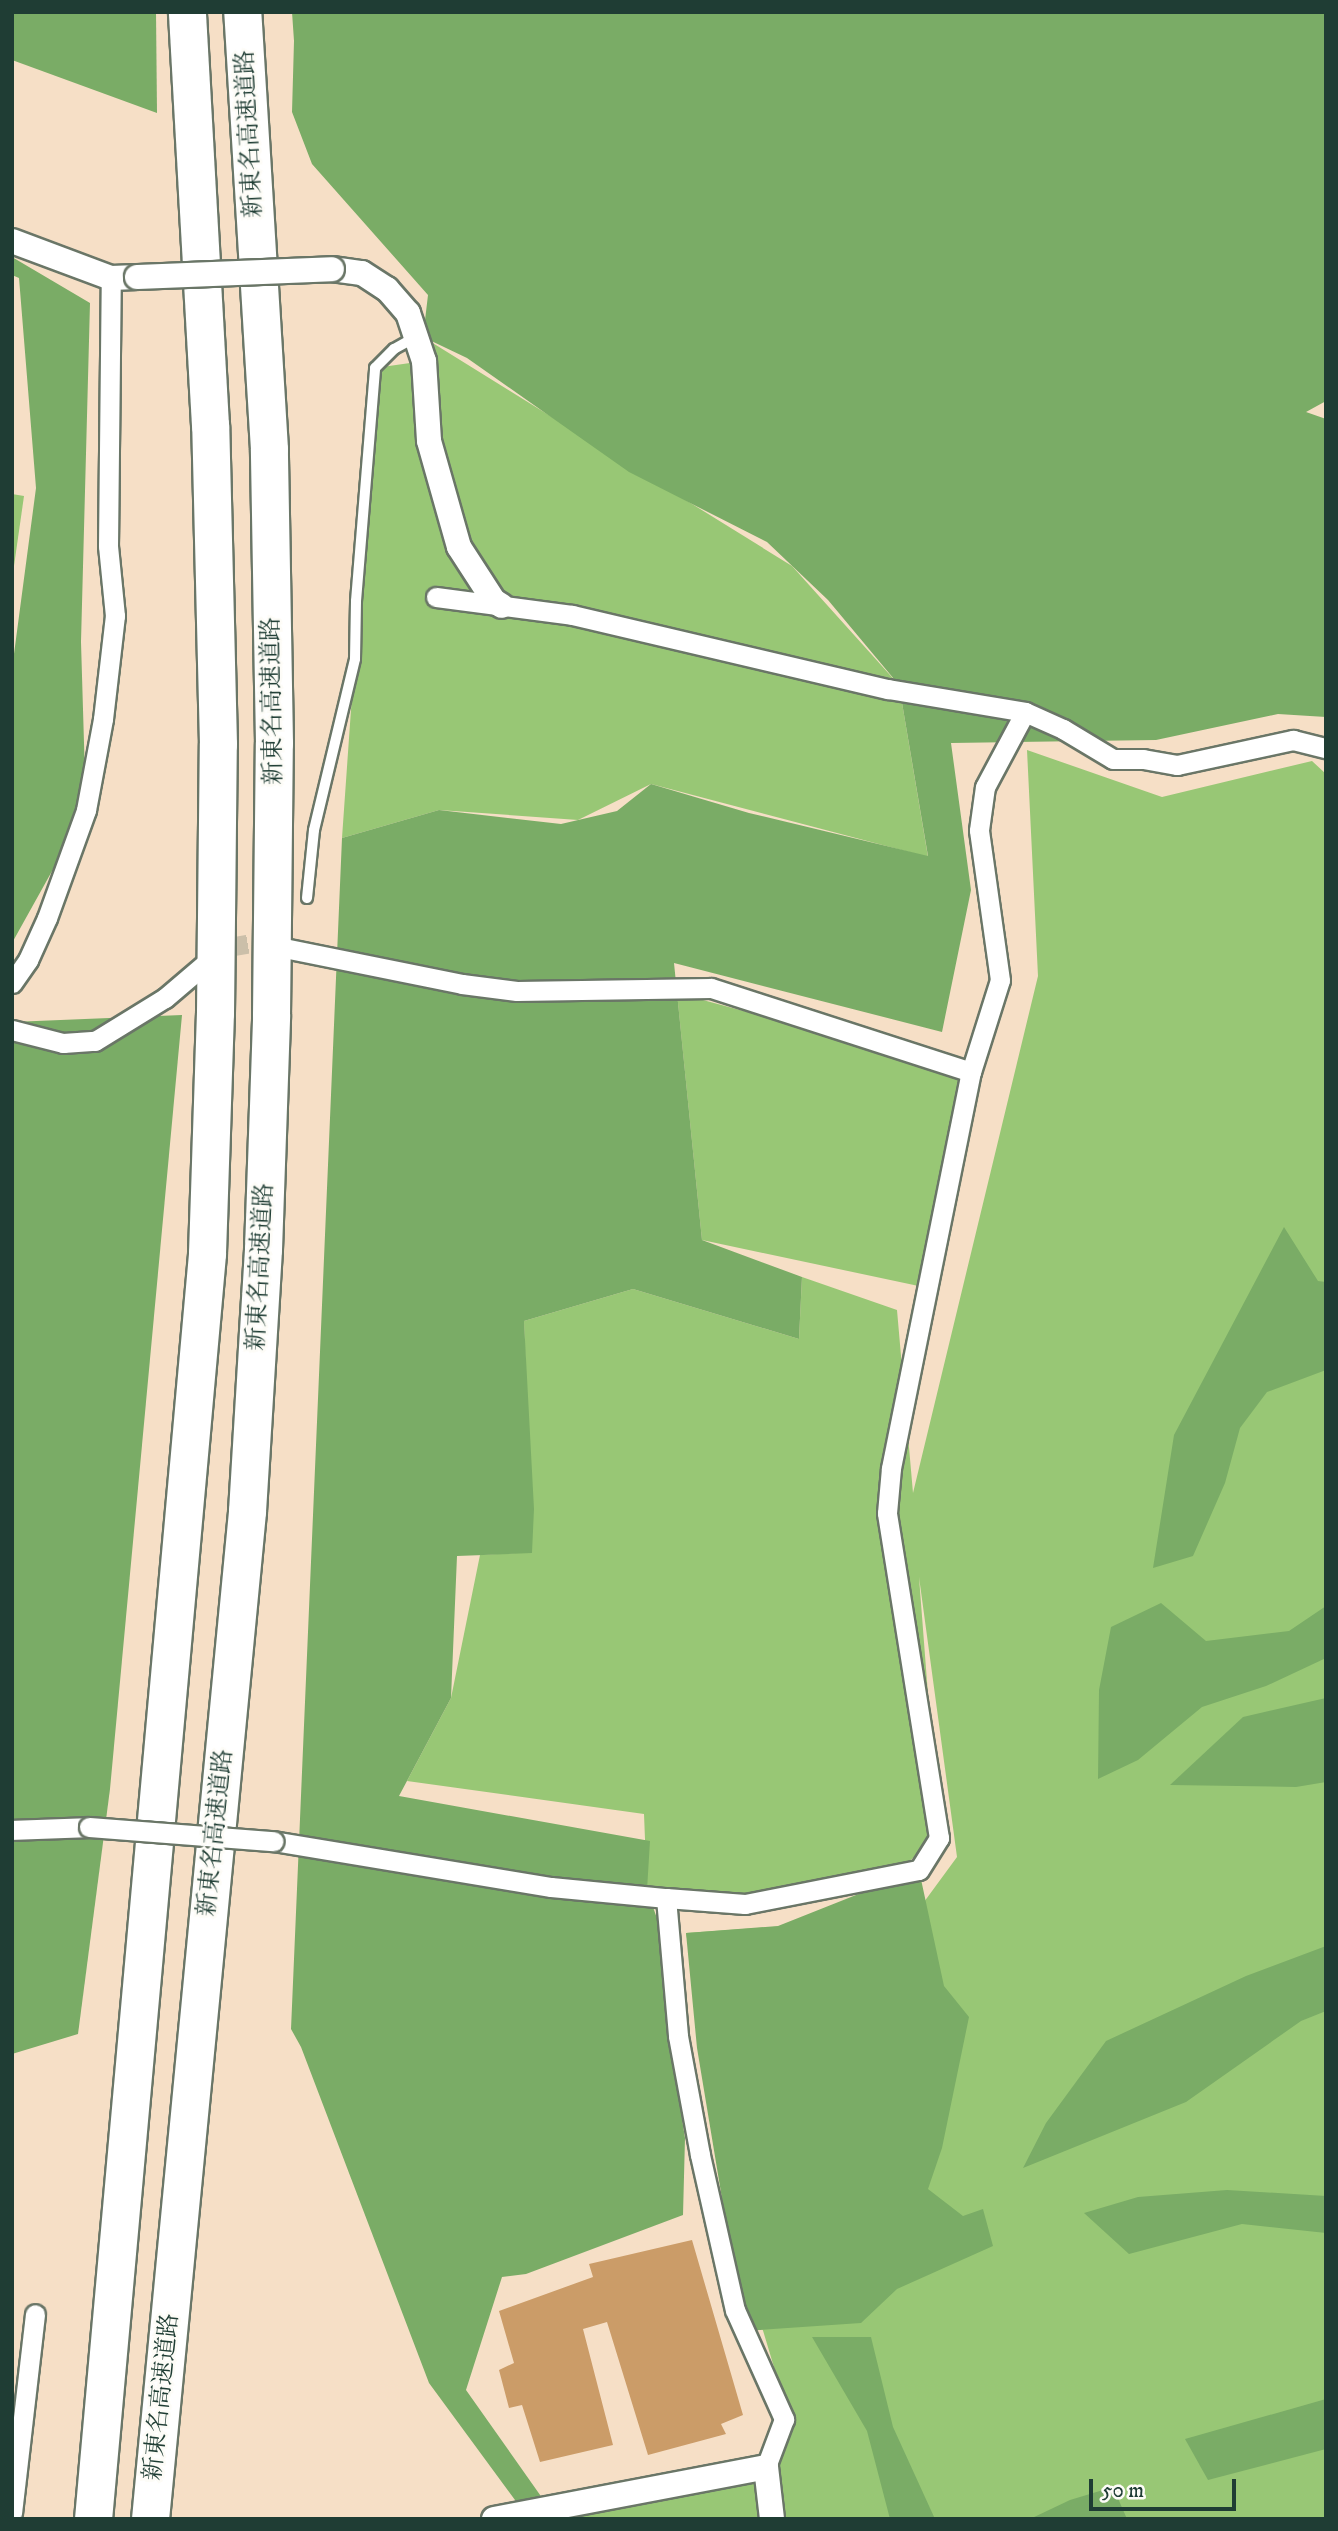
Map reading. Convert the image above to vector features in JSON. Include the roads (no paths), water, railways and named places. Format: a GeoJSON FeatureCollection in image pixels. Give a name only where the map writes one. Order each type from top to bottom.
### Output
{"type":"FeatureCollection","features":[{"type":"Feature","properties":{"kind":"highway","name":"新東名高速道路"},"geometry":{"type":"LineString","coordinates":[[150,2519],[247,1511],[263,1249],[271,1015],[274,743],[269,449],[242,12]]}},
{"type":"Feature","properties":{"kind":"highway"},"geometry":{"type":"LineString","coordinates":[[93,2519],[185,1508],[209,1199],[215,1013],[218,744],[209,412],[189,28]]}},
{"type":"Feature","properties":{"kind":"street"},"geometry":{"type":"LineString","coordinates":[[12,241],[111,278],[331,269],[362,273],[387,289],[408,313],[418,336],[424,361],[429,442],[459,547],[494,601],[502,606]]}},
{"type":"Feature","properties":{"kind":"street"},"geometry":{"type":"LineString","coordinates":[[12,983],[28,960],[47,918],[86,810],[103,719],[115,616],[108,546],[111,278]]}},
{"type":"Feature","properties":{"kind":"street"},"geometry":{"type":"LineString","coordinates":[[436,597],[572,615],[888,689],[1025,712],[1063,729],[1114,759],[1143,759],[1177,765],[1293,740],[1326,748]]}},
{"type":"Feature","properties":{"kind":"street"},"geometry":{"type":"LineString","coordinates":[[12,1830],[89,1827],[273,1841],[551,1887],[745,1904],[919,1870],[939,1838],[887,1513],[891,1468],[971,1072],[1000,980],[979,830],[985,787],[1025,712]]}},
{"type":"Feature","properties":{"kind":"street"},"geometry":{"type":"LineString","coordinates":[[284,948],[462,984],[517,991],[711,988],[971,1072]]}},
{"type":"Feature","properties":{"kind":"street"},"geometry":{"type":"LineString","coordinates":[[12,1030],[63,1043],[95,1041],[165,998],[206,963]]}},
{"type":"Feature","properties":{"kind":"street"},"geometry":{"type":"LineString","coordinates":[[666,1898],[678,2036],[700,2155],[735,2310],[784,2419],[766,2467],[772,2519]]}},
{"type":"Feature","properties":{"kind":"street"},"geometry":{"type":"LineString","coordinates":[[12,2513],[36,2314]]}},
{"type":"Feature","properties":{"kind":"street"},"geometry":{"type":"LineString","coordinates":[[494,2519],[766,2467]]}},
{"type":"Feature","properties":{"kind":"lane"},"geometry":{"type":"LineString","coordinates":[[307,898],[314,830],[355,659],[358,573],[375,368],[394,349],[418,336]]}},
{"type":"Feature","properties":{"kind":"tunnel"},"geometry":{"type":"LineString","coordinates":[[212,959],[229,947],[256,942],[279,947]]}}]}
